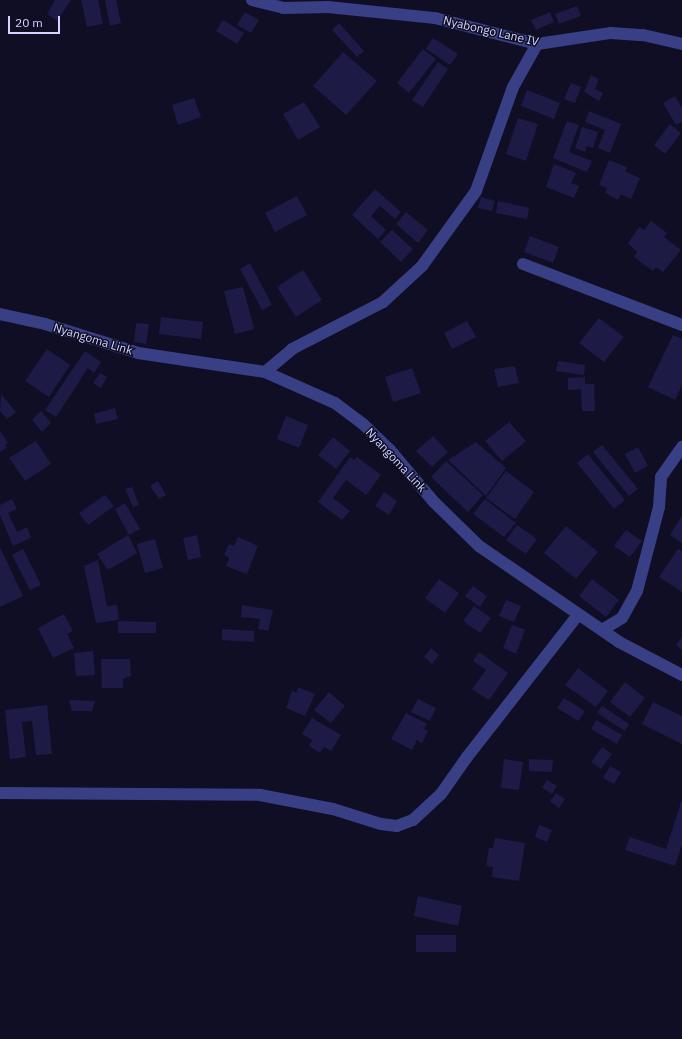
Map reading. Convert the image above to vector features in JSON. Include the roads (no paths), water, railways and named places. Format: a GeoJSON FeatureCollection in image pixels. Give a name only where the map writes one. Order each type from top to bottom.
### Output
{"type":"FeatureCollection","features":[{"type":"Feature","properties":{"kind":"street","name":"Nyabongo Lane IV"},"geometry":{"type":"LineString","coordinates":[[252,0],[283,8],[328,7],[435,18],[464,23],[537,44],[611,33],[643,35],[682,44]]}},
{"type":"Feature","properties":{"kind":"street"},"geometry":{"type":"LineString","coordinates":[[265,372],[292,349],[383,302],[422,266],[450,231],[476,191],[512,87],[537,44]]}},
{"type":"Feature","properties":{"kind":"street"},"geometry":{"type":"LineString","coordinates":[[523,264],[682,325]]}},
{"type":"Feature","properties":{"kind":"street","name":"Nyangoma Link"},"geometry":{"type":"LineString","coordinates":[[0,314],[45,324],[138,353],[265,372],[335,403],[363,424],[389,449],[434,502],[479,546],[619,642],[682,675]]}},
{"type":"Feature","properties":{"kind":"street"},"geometry":{"type":"LineString","coordinates":[[602,630],[622,618],[637,591],[659,508],[661,477],[682,447]]}},
{"type":"Feature","properties":{"kind":"street"},"geometry":{"type":"LineString","coordinates":[[0,793],[260,795],[333,809],[381,824],[397,826],[413,820],[441,794],[467,757],[578,615]]}}]}
